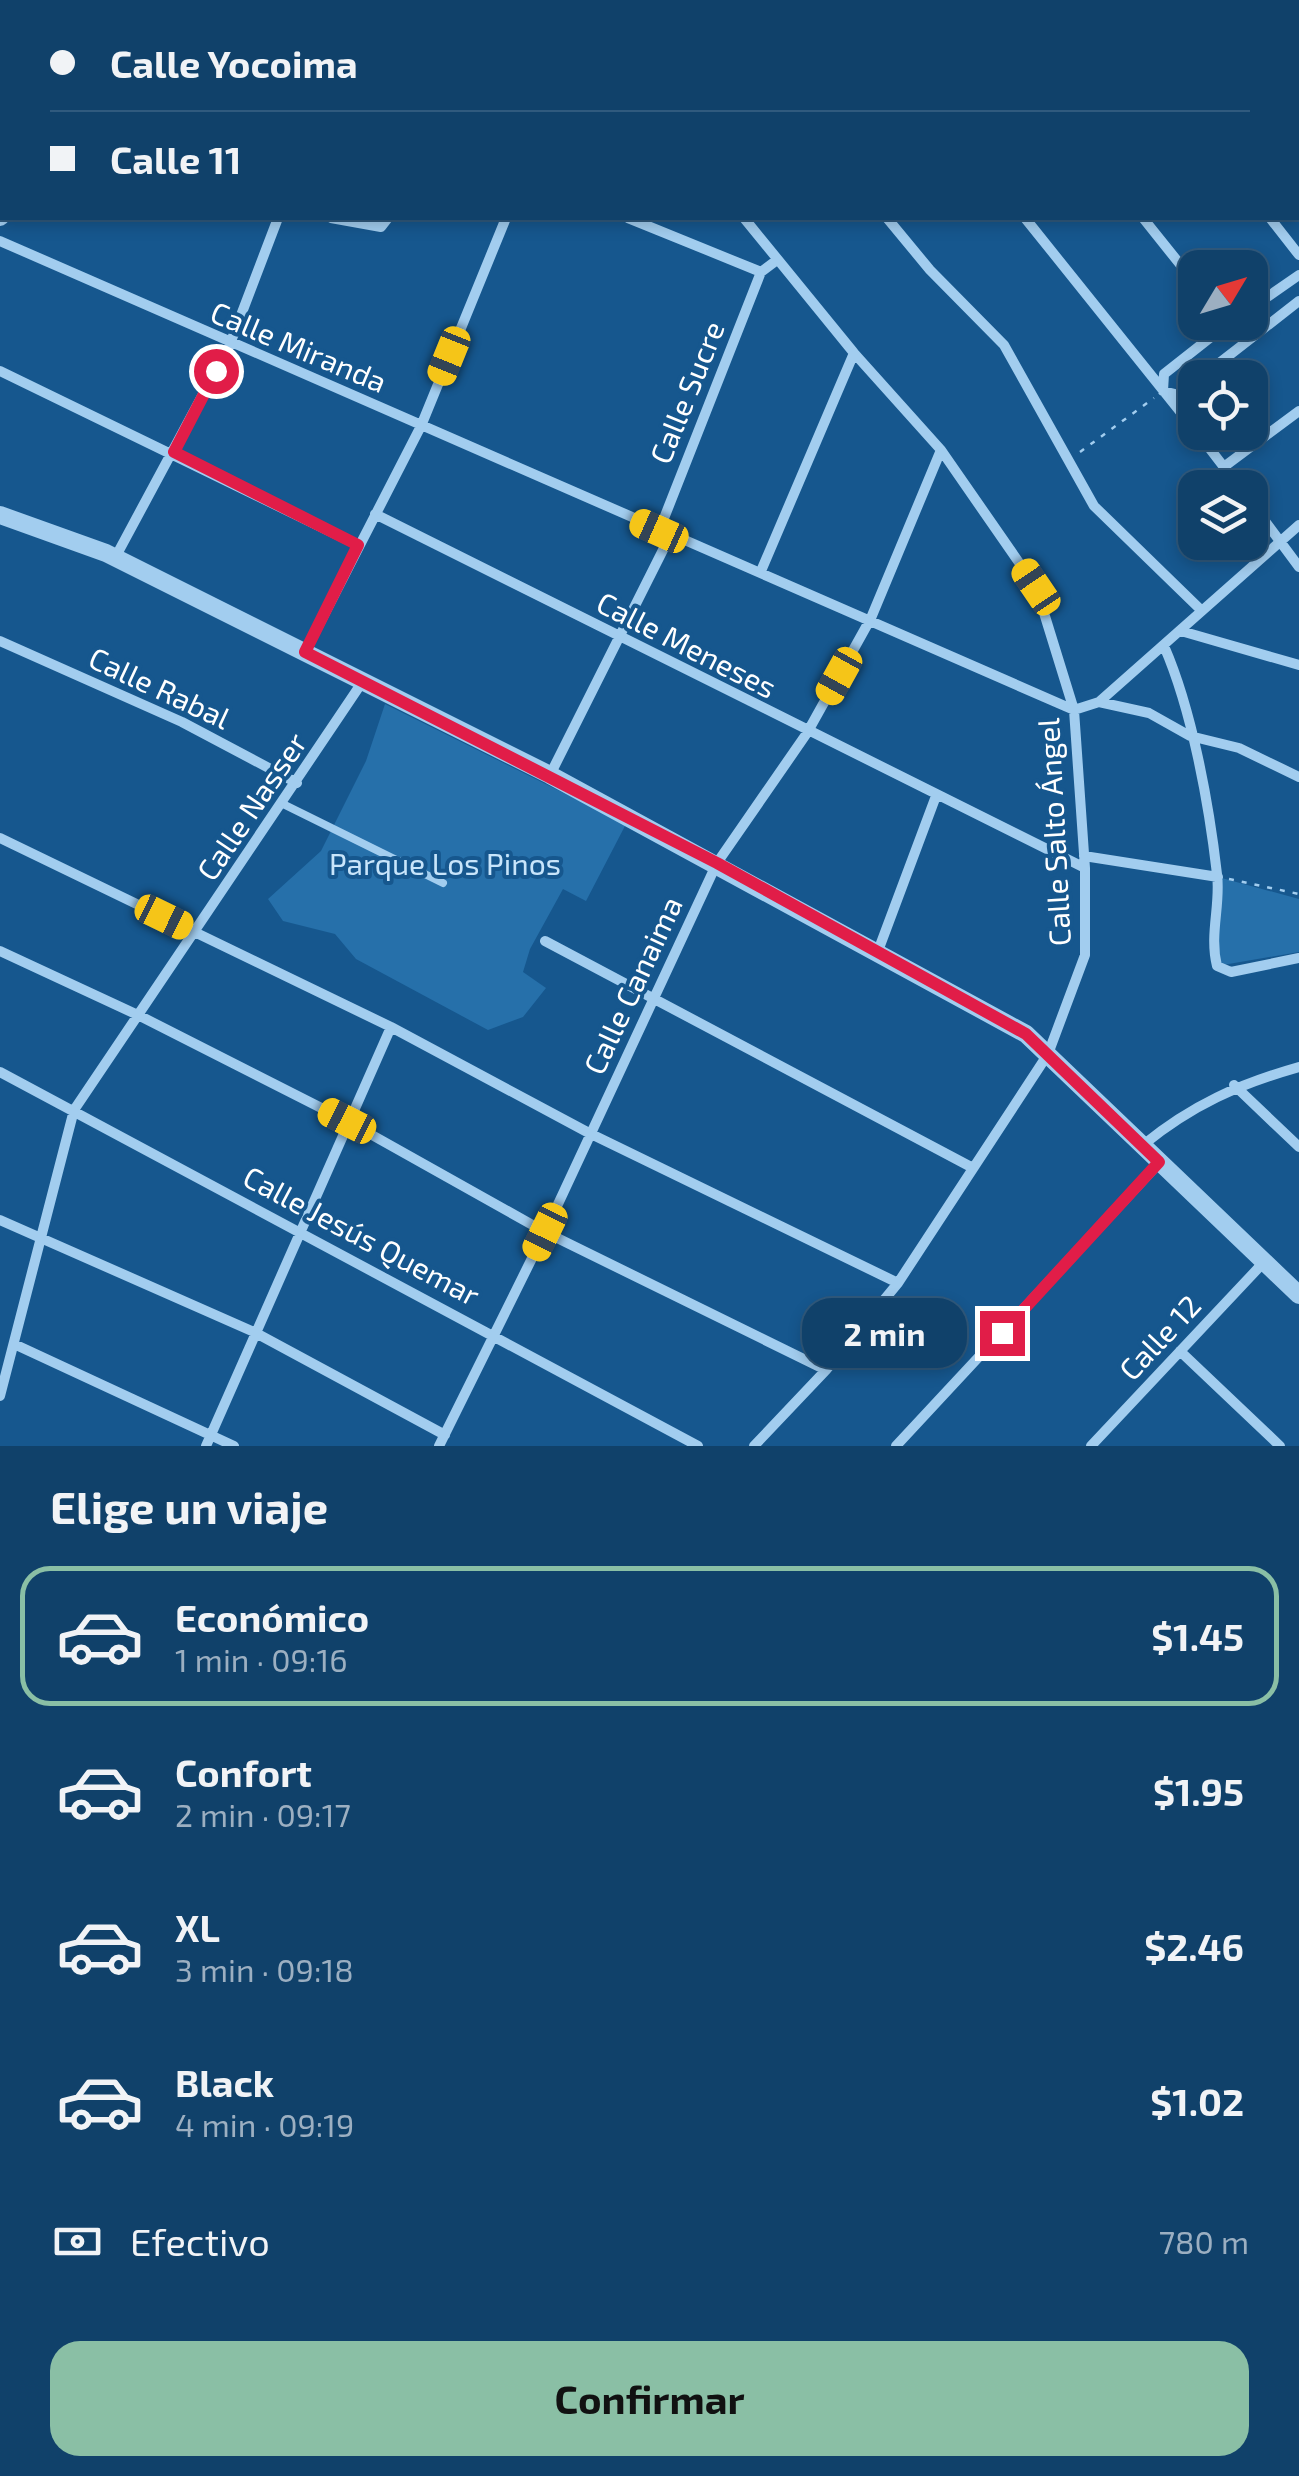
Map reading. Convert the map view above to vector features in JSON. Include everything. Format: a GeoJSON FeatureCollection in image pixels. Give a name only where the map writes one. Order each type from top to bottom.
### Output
{"type":"FeatureCollection","features":[{"type":"Feature","properties":{"kind":"street"},"geometry":{"type":"LineString","coordinates":[[115,558],[230,344],[277,220]]}},
{"type":"Feature","properties":{"kind":"street"},"geometry":{"type":"LineString","coordinates":[[342,220],[382,227],[387,220]]}},
{"type":"Feature","properties":{"kind":"street"},"geometry":{"type":"LineString","coordinates":[[305,652],[421,426],[505,220]]}},
{"type":"Feature","properties":{"kind":"street"},"geometry":{"type":"LineString","coordinates":[[633,220],[761,272],[777,260]]}},
{"type":"Feature","properties":{"kind":"street","name":"Calle Salto Ángel"},"geometry":{"type":"LineString","coordinates":[[746,220],[854,353],[941,450],[1036,587],[1074,710],[1084,862],[1085,955],[1048,1054],[898,1283],[826,1370],[754,1446]]}},
{"type":"Feature","properties":{"kind":"street"},"geometry":{"type":"LineString","coordinates":[[888,220],[1004,346],[1094,506],[1126,542],[1201,610]]}},
{"type":"Feature","properties":{"kind":"street"},"geometry":{"type":"LineString","coordinates":[[1027,220],[1178,409]]}},
{"type":"Feature","properties":{"kind":"street"},"geometry":{"type":"LineString","coordinates":[[1145,220],[1178,262]]}},
{"type":"Feature","properties":{"kind":"street"},"geometry":{"type":"LineString","coordinates":[[1272,220],[1299,255]]}},
{"type":"Feature","properties":{"kind":"street","name":"Calle Miranda"},"geometry":{"type":"LineString","coordinates":[[0,241],[659,531],[871,618],[1074,710]]}},
{"type":"Feature","properties":{"kind":"street","name":"Calle Sucre"},"geometry":{"type":"LineString","coordinates":[[659,531],[761,272]]}},
{"type":"Feature","properties":{"kind":"street"},"geometry":{"type":"LineString","coordinates":[[1268,296],[1299,276]]}},
{"type":"Feature","properties":{"kind":"street"},"geometry":{"type":"LineString","coordinates":[[1222,360],[1299,301]]}},
{"type":"Feature","properties":{"kind":"street"},"geometry":{"type":"LineString","coordinates":[[1163,391],[1164,374],[1207,340]]}},
{"type":"Feature","properties":{"kind":"street"},"geometry":{"type":"LineString","coordinates":[[760,570],[854,353]]}},
{"type":"Feature","properties":{"kind":"street"},"geometry":{"type":"LineString","coordinates":[[0,371],[174,452],[358,545]]}},
{"type":"Feature","properties":{"kind":"street"},"geometry":{"type":"LineString","coordinates":[[1163,391],[1178,394]]}},
{"type":"Feature","properties":{"kind":"street"},"geometry":{"type":"LineString","coordinates":[[1225,466],[1299,412]]}},
{"type":"Feature","properties":{"kind":"street","name":"Calle Canaima"},"geometry":{"type":"LineString","coordinates":[[442,1440],[545,1232],[717,863],[807,732],[871,618],[941,450]]}},
{"type":"Feature","properties":{"kind":"street"},"geometry":{"type":"LineString","coordinates":[[1212,450],[1228,470]]}},
{"type":"Feature","properties":{"kind":"street","name":"Calle Meneses"},"geometry":{"type":"LineString","coordinates":[[375,514],[936,796],[1084,862],[1218,877]]}},
{"type":"Feature","properties":{"kind":"street"},"geometry":{"type":"LineString","coordinates":[[0,515],[115,558],[550,775],[1026,1034],[1299,1296]]}},
{"type":"Feature","properties":{"kind":"street"},"geometry":{"type":"LineString","coordinates":[[1268,525],[1299,567]]}},
{"type":"Feature","properties":{"kind":"street"},"geometry":{"type":"LineString","coordinates":[[1074,710],[1099,702],[1299,525]]}},
{"type":"Feature","properties":{"kind":"street"},"geometry":{"type":"LineString","coordinates":[[550,775],[671,534]]}},
{"type":"Feature","properties":{"kind":"street"},"geometry":{"type":"LineString","coordinates":[[1182,631],[1299,665]]}},
{"type":"Feature","properties":{"kind":"street","name":"Calle Rabal"},"geometry":{"type":"LineString","coordinates":[[0,642],[182,722],[297,783]]}},
{"type":"Feature","properties":{"kind":"street"},"geometry":{"type":"LineString","coordinates":[[1164,646],[1190,736],[1218,877],[1212,946],[1217,966],[1232,972],[1299,958]]}},
{"type":"Feature","properties":{"kind":"street","name":"Calle Nasser"},"geometry":{"type":"LineString","coordinates":[[0,1396],[74,1110],[363,681]]}},
{"type":"Feature","properties":{"kind":"street"},"geometry":{"type":"LineString","coordinates":[[1099,702],[1150,713],[1190,736],[1239,748],[1299,777]]}},
{"type":"Feature","properties":{"kind":"street"},"geometry":{"type":"LineString","coordinates":[[878,951],[936,796]]}},
{"type":"Feature","properties":{"kind":"street"},"geometry":{"type":"LineString","coordinates":[[0,838],[391,1027],[589,1133],[898,1283]]}},
{"type":"Feature","properties":{"kind":"street"},"geometry":{"type":"LineString","coordinates":[[545,940],[973,1168]]}},
{"type":"Feature","properties":{"kind":"street"},"geometry":{"type":"LineString","coordinates":[[0,952],[140,1016],[347,1121],[545,1232],[826,1370]]}},
{"type":"Feature","properties":{"kind":"street"},"geometry":{"type":"LineString","coordinates":[[208,1440],[391,1027]]}},
{"type":"Feature","properties":{"kind":"street"},"geometry":{"type":"LineString","coordinates":[[1143,1145],[1176,1117],[1234,1085],[1299,1068]]}},
{"type":"Feature","properties":{"kind":"street","name":"Calle Jesús Quemar"},"geometry":{"type":"LineString","coordinates":[[0,1072],[496,1334],[698,1446]]}},
{"type":"Feature","properties":{"kind":"street"},"geometry":{"type":"LineString","coordinates":[[1234,1085],[1299,1147]]}},
{"type":"Feature","properties":{"kind":"street"},"geometry":{"type":"LineString","coordinates":[[896,1446],[1159,1162]]}},
{"type":"Feature","properties":{"kind":"street"},"geometry":{"type":"LineString","coordinates":[[0,1220],[254,1332],[442,1440]]}},
{"type":"Feature","properties":{"kind":"street","name":"Calle 12"},"geometry":{"type":"LineString","coordinates":[[1095,1441],[1264,1262]]}},
{"type":"Feature","properties":{"kind":"street"},"geometry":{"type":"LineString","coordinates":[[14,1344],[208,1440],[234,1446]]}},
{"type":"Feature","properties":{"kind":"street"},"geometry":{"type":"LineString","coordinates":[[1180,1351],[1280,1446]]}},
{"type":"Feature","properties":{"kind":"street"},"geometry":{"type":"LineString","coordinates":[[1095,1441],[1109,1446]]}},
{"type":"Feature","properties":{"kind":"lane"},"geometry":{"type":"LineString","coordinates":[[283,804],[443,882]]}},
{"type":"Feature","properties":{"kind":"path"},"geometry":{"type":"LineString","coordinates":[[1068,461],[1163,391]]}},
{"type":"Feature","properties":{"kind":"path"},"geometry":{"type":"LineString","coordinates":[[1218,877],[1299,894]]}},
{"type":"Feature","properties":{"kind":"green space","name":"Parque Los Pinos"},"geometry":{"type":"Polygon","coordinates":[[[385,704],[626,824],[586,901],[563,889],[530,949],[523,972],[546,988],[523,1017],[488,1030],[356,959],[335,934],[283,921],[268,899],[321,851],[366,761],[385,704]]]}},
{"type":"Feature","properties":{"kind":"green space"},"geometry":{"type":"Polygon","coordinates":[[[1218,877],[1299,899],[1299,952],[1217,966],[1218,877]]]}},
{"type":"Feature","properties":{"kind":"route"},"geometry":{"type":"LineString","coordinates":[[216,371],[174,452],[358,545],[305,652],[717,863],[1026,1034],[1159,1162],[1002,1333]]}}]}
